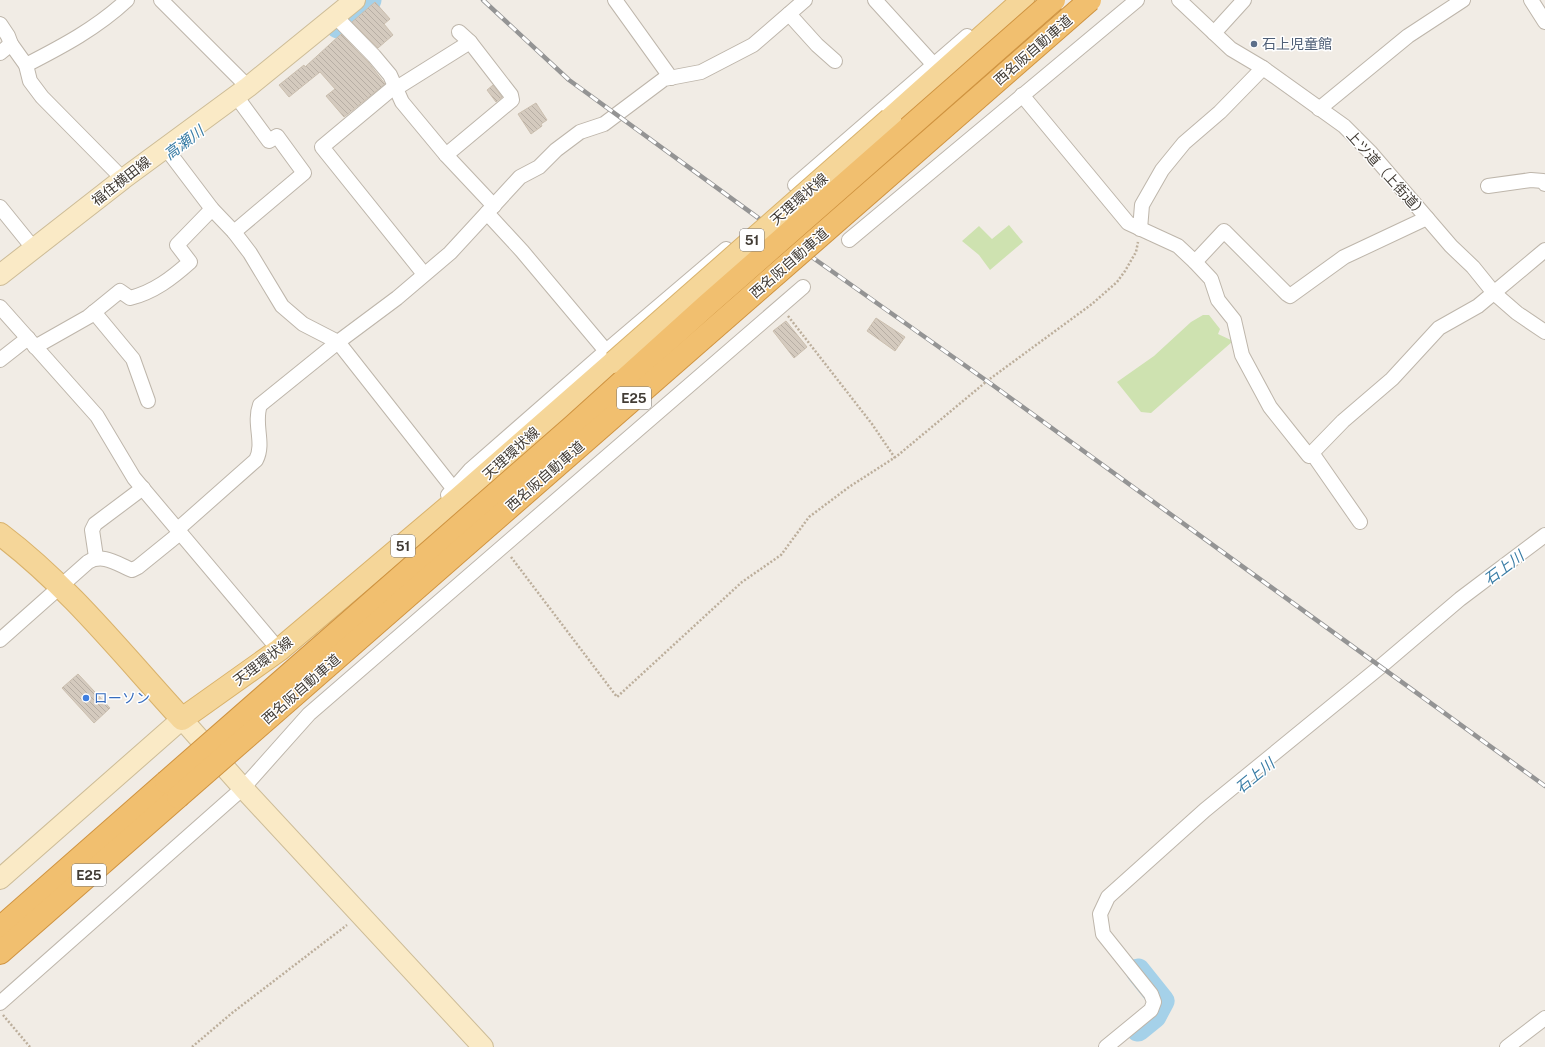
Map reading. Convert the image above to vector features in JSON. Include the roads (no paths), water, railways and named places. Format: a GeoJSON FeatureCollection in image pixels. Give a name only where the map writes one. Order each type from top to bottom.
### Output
{"type":"FeatureCollection","features":[{"type":"Feature","properties":{"kind":"highway","name":"西名阪自動車道"},"geometry":{"type":"LineString","coordinates":[[0,953],[172,789],[573,426],[706,306],[1054,0]]}},
{"type":"Feature","properties":{"kind":"highway","name":"西名阪自動車道"},"geometry":{"type":"LineString","coordinates":[[0,928],[172,789],[1090,0]]}},
{"type":"Feature","properties":{"kind":"main road","name":"天理環状線"},"geometry":{"type":"LineString","coordinates":[[182,719],[279,650],[420,532],[457,493],[610,356],[890,119],[1023,0]]}},
{"type":"Feature","properties":{"kind":"main road"},"geometry":{"type":"LineString","coordinates":[[0,534],[24,552],[62,587],[182,719]]}},
{"type":"Feature","properties":{"kind":"street"},"geometry":{"type":"LineString","coordinates":[[26,65],[70,43],[106,20],[128,0]]}},
{"type":"Feature","properties":{"kind":"street","name":"福住横田線"},"geometry":{"type":"LineString","coordinates":[[0,275],[165,147],[339,21],[355,0]]}},
{"type":"Feature","properties":{"kind":"street"},"geometry":{"type":"LineString","coordinates":[[615,0],[671,78]]}},
{"type":"Feature","properties":{"kind":"street"},"geometry":{"type":"LineString","coordinates":[[0,640],[62,587],[88,562],[96,557],[103,557],[132,570],[138,567],[179,531],[256,460],[260,452],[257,415],[260,405],[338,342],[397,298],[450,252],[520,177],[539,167],[556,150],[580,132],[604,124],[664,79],[701,72],[753,45],[805,0]]}},
{"type":"Feature","properties":{"kind":"street"},"geometry":{"type":"LineString","coordinates":[[875,0],[934,65]]}},
{"type":"Feature","properties":{"kind":"street"},"geometry":{"type":"LineString","coordinates":[[795,185],[1009,0]]}},
{"type":"Feature","properties":{"kind":"street"},"geometry":{"type":"LineString","coordinates":[[849,240],[1022,94],[1137,0]]}},
{"type":"Feature","properties":{"kind":"street","name":"上ツ道（上街道）"},"geometry":{"type":"LineString","coordinates":[[1179,0],[1231,49],[1263,68],[1344,126],[1371,153],[1451,246],[1473,267],[1494,293],[1517,313],[1545,332]]}},
{"type":"Feature","properties":{"kind":"street"},"geometry":{"type":"LineString","coordinates":[[1214,33],[1244,0]]}},
{"type":"Feature","properties":{"kind":"street"},"geometry":{"type":"LineString","coordinates":[[1319,109],[1408,36],[1463,0]]}},
{"type":"Feature","properties":{"kind":"street"},"geometry":{"type":"LineString","coordinates":[[1531,0],[1545,22]]}},
{"type":"Feature","properties":{"kind":"street"},"geometry":{"type":"LineString","coordinates":[[165,1],[242,91],[269,141],[277,136],[304,173],[234,232]]}},
{"type":"Feature","properties":{"kind":"street"},"geometry":{"type":"LineString","coordinates":[[789,14],[817,45],[835,61]]}},
{"type":"Feature","properties":{"kind":"street"},"geometry":{"type":"LineString","coordinates":[[339,21],[378,60],[390,75],[402,102],[491,209],[522,251],[610,356],[732,244]]}},
{"type":"Feature","properties":{"kind":"street"},"geometry":{"type":"LineString","coordinates":[[0,24],[8,36],[5,48],[26,65],[30,81],[42,97],[123,179]]}},
{"type":"Feature","properties":{"kind":"street"},"geometry":{"type":"LineString","coordinates":[[446,156],[512,100],[511,95],[470,42],[460,32]]}},
{"type":"Feature","properties":{"kind":"street"},"geometry":{"type":"LineString","coordinates":[[424,274],[322,147],[395,88],[470,42]]}},
{"type":"Feature","properties":{"kind":"street"},"geometry":{"type":"LineString","coordinates":[[1140,229],[1142,205],[1162,170],[1184,143],[1220,112],[1263,68]]}},
{"type":"Feature","properties":{"kind":"street"},"geometry":{"type":"LineString","coordinates":[[1022,94],[1128,223],[1178,246],[1210,279],[1218,300],[1234,320],[1242,355],[1270,406],[1307,455],[1312,453],[1343,421],[1392,380],[1439,328],[1478,306],[1545,250]]}},
{"type":"Feature","properties":{"kind":"street"},"geometry":{"type":"LineString","coordinates":[[165,147],[212,209],[234,232],[250,253],[282,306],[303,324],[338,342],[457,493]]}},
{"type":"Feature","properties":{"kind":"street"},"geometry":{"type":"LineString","coordinates":[[1488,186],[1531,180],[1543,181],[1545,184]]}},
{"type":"Feature","properties":{"kind":"street"},"geometry":{"type":"LineString","coordinates":[[0,207],[34,249]]}},
{"type":"Feature","properties":{"kind":"street"},"geometry":{"type":"LineString","coordinates":[[0,360],[32,342],[94,312],[120,291],[130,298],[139,296],[170,281],[190,262],[177,245],[212,209]]}},
{"type":"Feature","properties":{"kind":"street"},"geometry":{"type":"LineString","coordinates":[[1195,262],[1224,231],[1286,294],[1290,296],[1344,257],[1427,218]]}},
{"type":"Feature","properties":{"kind":"street"},"geometry":{"type":"LineString","coordinates":[[0,1002],[243,788],[309,714],[803,288]]}},
{"type":"Feature","properties":{"kind":"street"},"geometry":{"type":"LineString","coordinates":[[0,307],[97,416],[134,478],[279,650]]}},
{"type":"Feature","properties":{"kind":"street"},"geometry":{"type":"LineString","coordinates":[[94,312],[133,359],[148,401]]}},
{"type":"Feature","properties":{"kind":"street"},"geometry":{"type":"LineString","coordinates":[[1312,453],[1360,522]]}},
{"type":"Feature","properties":{"kind":"street"},"geometry":{"type":"LineString","coordinates":[[96,557],[92,530],[95,524],[143,488]]}},
{"type":"Feature","properties":{"kind":"street"},"geometry":{"type":"LineString","coordinates":[[1106,1047],[1151,1010],[1154,1002],[1150,994],[1103,934],[1100,914],[1108,897],[1205,810],[1380,667],[1460,598],[1545,535]]}},
{"type":"Feature","properties":{"kind":"street"},"geometry":{"type":"LineString","coordinates":[[0,879],[182,719],[243,788],[483,1047]]}},
{"type":"Feature","properties":{"kind":"street"},"geometry":{"type":"LineString","coordinates":[[1507,1047],[1545,1018]]}},
{"type":"Feature","properties":{"kind":"waterway","name":"高瀬川"},"geometry":{"type":"LineString","coordinates":[[338,26],[369,0]]}},
{"type":"Feature","properties":{"kind":"waterway","name":"石上川"},"geometry":{"type":"LineString","coordinates":[[1138,971],[1162,1001],[1154,1016],[1138,1029]]}},
{"type":"Feature","properties":{"kind":"railway"},"geometry":{"type":"LineString","coordinates":[[483,0],[569,80],[1545,786]]}},
{"type":"Feature","properties":{"kind":"place","name":"石上児童館"},"geometry":{"type":"Point","coordinates":[1254,44]}},
{"type":"Feature","properties":{"kind":"place","name":"ローソン"},"geometry":{"type":"Point","coordinates":[86,698]}}]}
